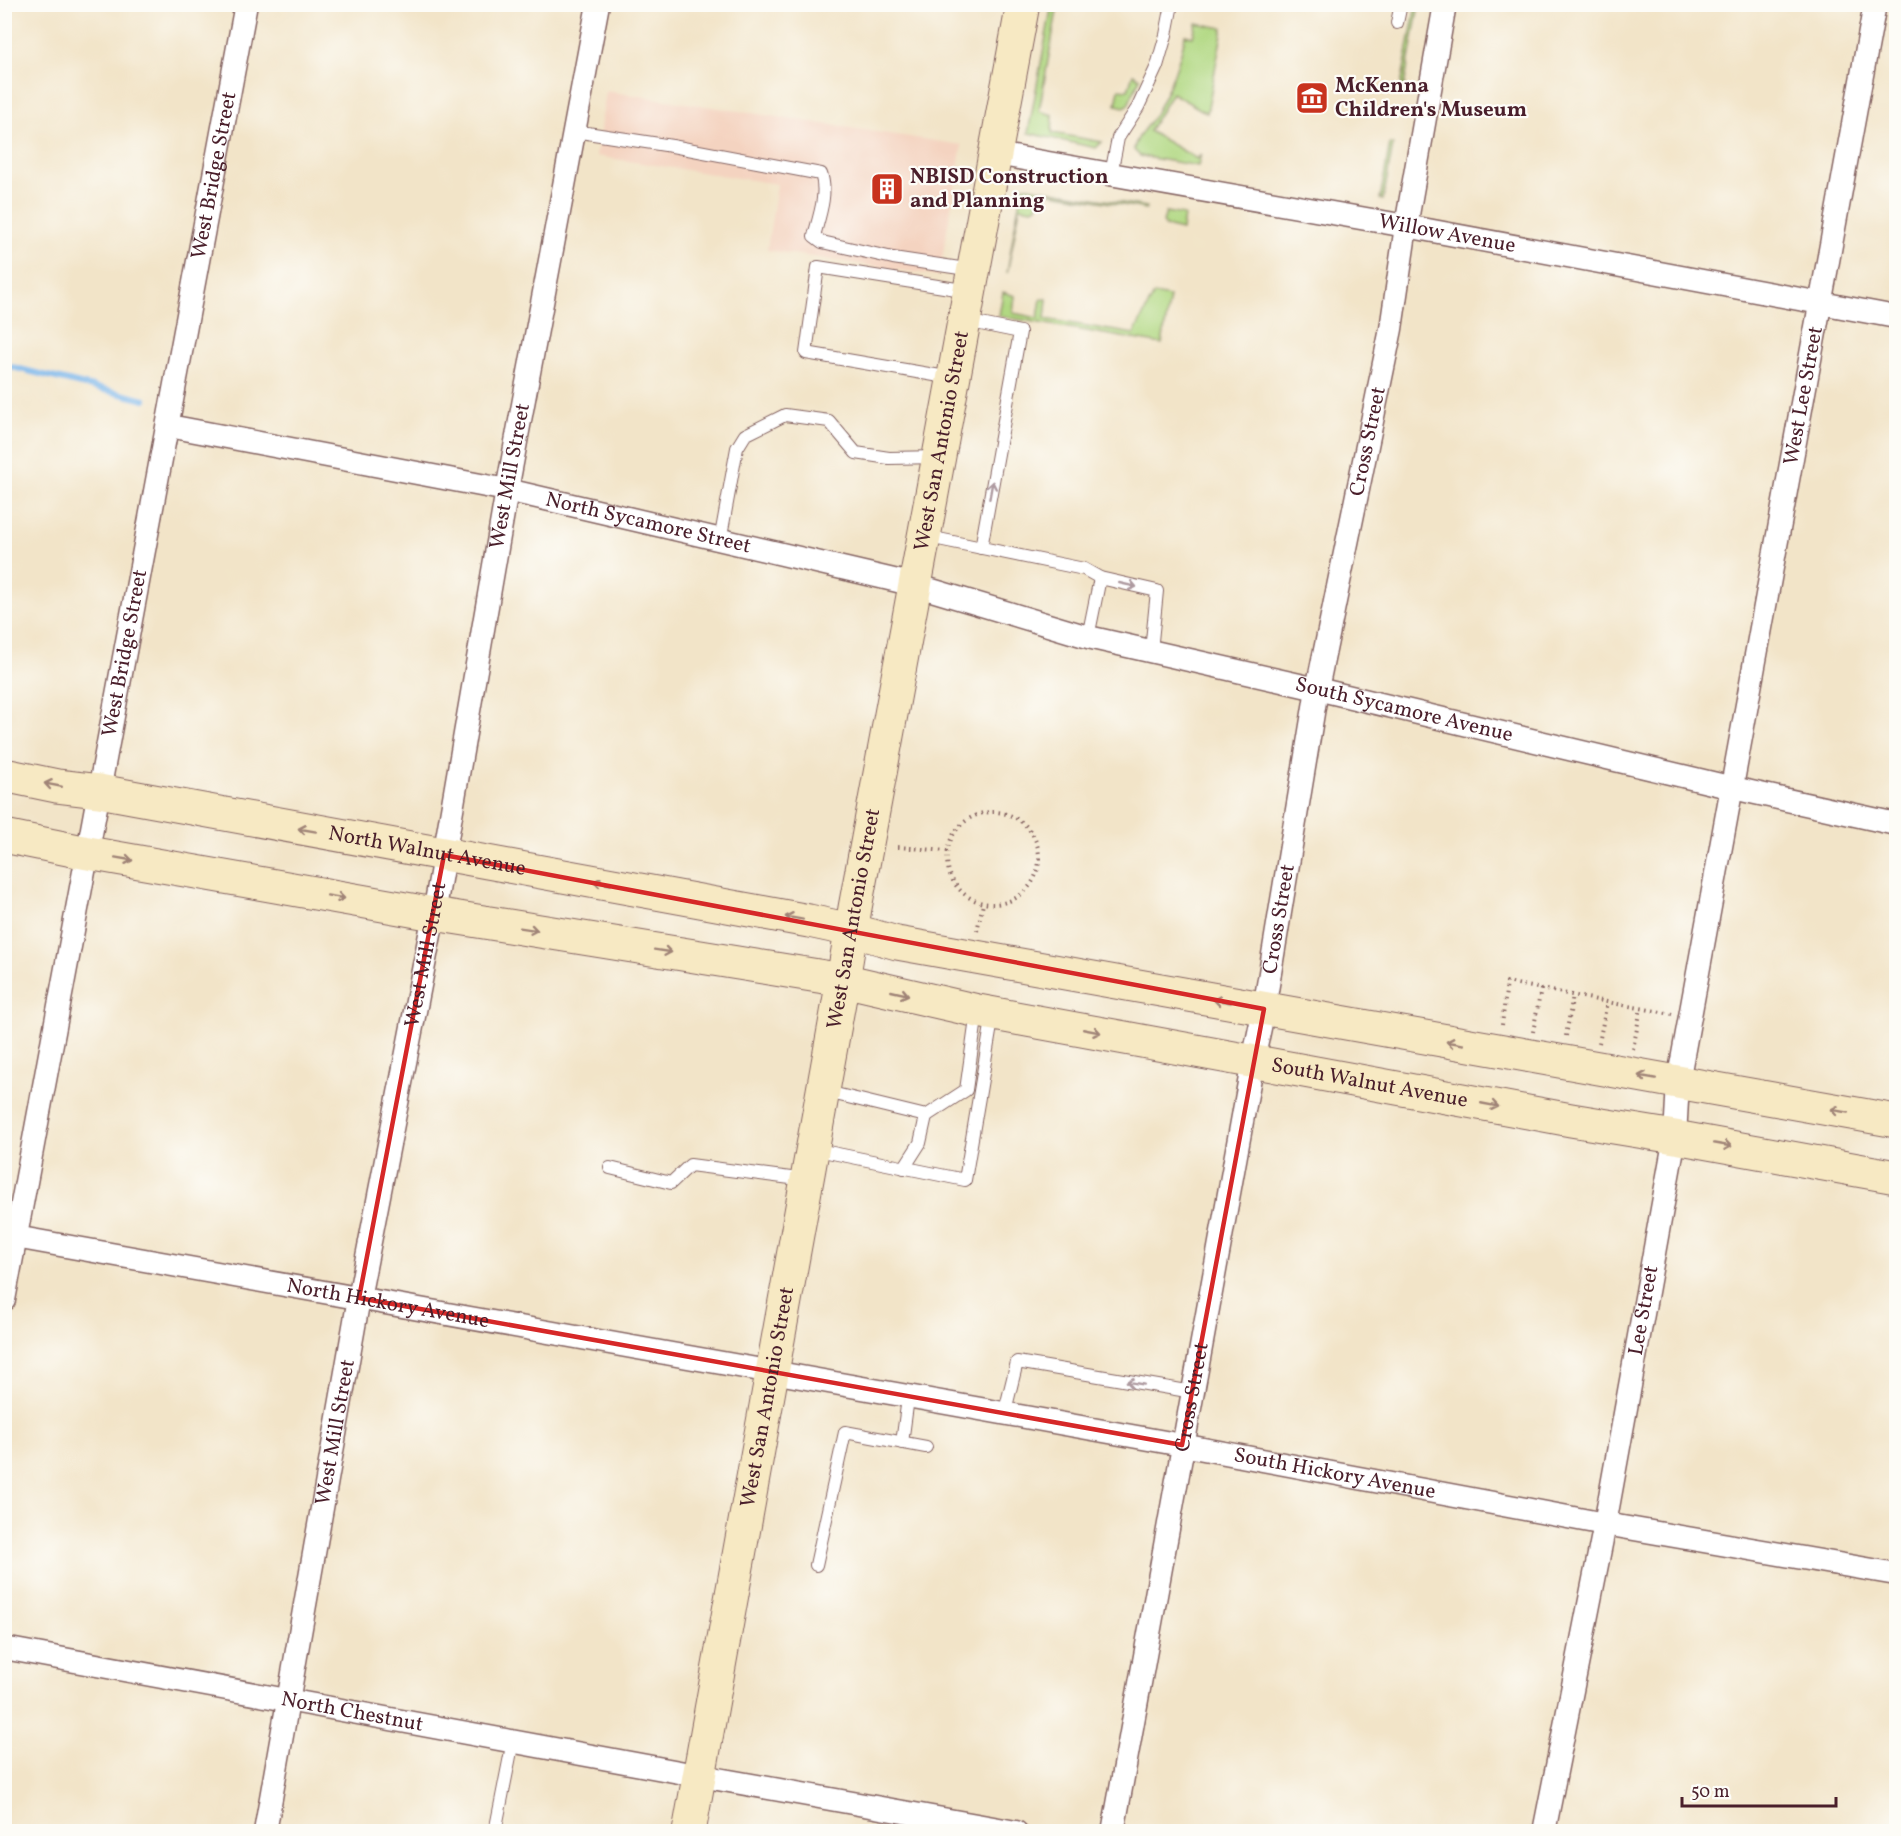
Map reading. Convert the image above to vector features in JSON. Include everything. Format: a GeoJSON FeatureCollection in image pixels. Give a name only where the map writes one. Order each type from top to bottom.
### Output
{"type":"FeatureCollection","features":[{"type":"Feature","properties":{"kind":"main road","name":"West San Antonio Street"},"geometry":{"type":"LineString","coordinates":[[689,1832],[851,930],[1023,4]]}},
{"type":"Feature","properties":{"kind":"main road","name":"North Walnut Avenue"},"geometry":{"type":"LineString","coordinates":[[4,775],[851,930]]}},
{"type":"Feature","properties":{"kind":"main road"},"geometry":{"type":"LineString","coordinates":[[4,836],[434,914],[843,980]]}},
{"type":"Feature","properties":{"kind":"main road"},"geometry":{"type":"LineString","coordinates":[[851,930],[897,943],[1896,1121]]}},
{"type":"Feature","properties":{"kind":"main road","name":"South Walnut Avenue"},"geometry":{"type":"LineString","coordinates":[[843,980],[985,1012],[1571,1120],[1896,1177]]}},
{"type":"Feature","properties":{"kind":"street","name":"West Bridge Street"},"geometry":{"type":"LineString","coordinates":[[4,1300],[10,1236],[88,853],[246,4]]}},
{"type":"Feature","properties":{"kind":"street","name":"West Mill Street"},"geometry":{"type":"LineString","coordinates":[[265,1832],[359,1298],[434,914],[507,490],[598,4]]}},
{"type":"Feature","properties":{"kind":"street","name":"Cross Street"},"geometry":{"type":"LineString","coordinates":[[1113,1832],[1182,1445],[1264,1009],[1317,689],[1391,329],[1406,226],[1445,4]]}},
{"type":"Feature","properties":{"kind":"street","name":"West Lee Street"},"geometry":{"type":"LineString","coordinates":[[1733,788],[1875,4]]}},
{"type":"Feature","properties":{"kind":"street","name":"Willow Avenue"},"geometry":{"type":"LineString","coordinates":[[996,154],[1406,226],[1896,317]]}},
{"type":"Feature","properties":{"kind":"street","name":"North Sycamore Street"},"geometry":{"type":"LineString","coordinates":[[169,426],[507,490],[915,585]]}},
{"type":"Feature","properties":{"kind":"street","name":"South Sycamore Avenue"},"geometry":{"type":"LineString","coordinates":[[915,585],[1088,637],[1896,824]]}},
{"type":"Feature","properties":{"kind":"street","name":"Lee Street"},"geometry":{"type":"LineString","coordinates":[[1544,1832],[1605,1524],[1675,1137],[1678,1082],[1733,788]]}},
{"type":"Feature","properties":{"kind":"street","name":"North Hickory Avenue"},"geometry":{"type":"LineString","coordinates":[[10,1236],[771,1373]]}},
{"type":"Feature","properties":{"kind":"street","name":"South Hickory Avenue"},"geometry":{"type":"LineString","coordinates":[[771,1373],[1896,1575]]}},
{"type":"Feature","properties":{"kind":"street","name":"North Chestnut"},"geometry":{"type":"LineString","coordinates":[[4,1648],[1016,1832]]}},
{"type":"Feature","properties":{"kind":"lane"},"geometry":{"type":"LineString","coordinates":[[1111,174],[1118,138],[1138,107],[1157,66],[1172,4]]}},
{"type":"Feature","properties":{"kind":"lane"},"geometry":{"type":"LineString","coordinates":[[1397,23],[1401,4]]}},
{"type":"Feature","properties":{"kind":"lane"},"geometry":{"type":"LineString","coordinates":[[574,131],[672,146],[821,174],[824,181],[822,205],[814,236],[822,242],[893,258],[970,294],[1020,332],[981,548]]}},
{"type":"Feature","properties":{"kind":"lane"},"geometry":{"type":"LineString","coordinates":[[954,378],[806,353],[818,267],[970,294]]}},
{"type":"Feature","properties":{"kind":"lane"},"geometry":{"type":"LineString","coordinates":[[720,541],[737,448],[745,435],[786,416],[830,421],[856,453],[889,458],[939,457]]}},
{"type":"Feature","properties":{"kind":"lane"},"geometry":{"type":"LineString","coordinates":[[923,536],[1084,569],[1100,578],[1157,591],[1151,651]]}},
{"type":"Feature","properties":{"kind":"lane"},"geometry":{"type":"LineString","coordinates":[[1088,637],[1100,578]]}},
{"type":"Feature","properties":{"kind":"lane"},"geometry":{"type":"LineString","coordinates":[[904,1168],[920,1143],[926,1116],[966,1090],[985,1012]]}},
{"type":"Feature","properties":{"kind":"lane"},"geometry":{"type":"LineString","coordinates":[[609,1168],[671,1183],[690,1165],[904,1168],[965,1180],[985,1012]]}},
{"type":"Feature","properties":{"kind":"lane"},"geometry":{"type":"LineString","coordinates":[[822,1091],[926,1116]]}},
{"type":"Feature","properties":{"kind":"lane"},"geometry":{"type":"LineString","coordinates":[[1004,1415],[1017,1362],[1193,1392]]}},
{"type":"Feature","properties":{"kind":"lane"},"geometry":{"type":"LineString","coordinates":[[902,1443],[908,1398]]}},
{"type":"Feature","properties":{"kind":"lane"},"geometry":{"type":"LineString","coordinates":[[816,1565],[845,1432],[926,1448]]}},
{"type":"Feature","properties":{"kind":"lane"},"geometry":{"type":"LineString","coordinates":[[495,1832],[513,1741]]}},
{"type":"Feature","properties":{"kind":"path"},"geometry":{"type":"LineString","coordinates":[[999,812],[1013,816],[1025,825],[1034,837],[1039,851],[1039,866],[1034,880],[1025,892],[1012,900],[998,904],[983,904],[969,898],[957,888],[949,874],[947,851],[956,830],[968,819],[983,813],[999,812]]}},
{"type":"Feature","properties":{"kind":"path"},"geometry":{"type":"LineString","coordinates":[[898,847],[947,851]]}},
{"type":"Feature","properties":{"kind":"path"},"geometry":{"type":"LineString","coordinates":[[977,931],[983,904]]}},
{"type":"Feature","properties":{"kind":"path"},"geometry":{"type":"LineString","coordinates":[[1501,1027],[1507,982],[1690,1017]]}},
{"type":"Feature","properties":{"kind":"path"},"geometry":{"type":"LineString","coordinates":[[1533,1033],[1541,989]]}},
{"type":"Feature","properties":{"kind":"path"},"geometry":{"type":"LineString","coordinates":[[1566,1039],[1573,995]]}},
{"type":"Feature","properties":{"kind":"path"},"geometry":{"type":"LineString","coordinates":[[1598,1044],[1607,1002]]}},
{"type":"Feature","properties":{"kind":"path"},"geometry":{"type":"LineString","coordinates":[[1633,1051],[1641,1008]]}},
{"type":"Feature","properties":{"kind":"highlighted area"},"geometry":{"type":"Polygon","coordinates":[[[444,855],[1264,1009],[1182,1445],[359,1298],[444,855]]]}},
{"type":"Feature","properties":{"kind":"shaded area"},"geometry":{"type":"Polygon","coordinates":[[[606,91],[962,145],[939,276],[767,250],[777,184],[596,156],[606,91]]]}},
{"type":"Feature","properties":{"kind":"green space"},"geometry":{"type":"Polygon","coordinates":[[[1052,4],[1058,5],[1039,111],[1053,115],[1052,133],[1102,142],[1096,148],[1028,133],[1052,4]]]}},
{"type":"Feature","properties":{"kind":"green space"},"geometry":{"type":"Polygon","coordinates":[[[1416,5],[1419,5],[1403,92],[1400,91],[1416,5]]]}},
{"type":"Feature","properties":{"kind":"green space"},"geometry":{"type":"Polygon","coordinates":[[[1196,23],[1223,28],[1207,113],[1172,93],[1149,131],[1197,159],[1201,154],[1198,166],[1140,156],[1134,150],[1137,140],[1160,105],[1177,66],[1185,35],[1193,37],[1196,23]]]}},
{"type":"Feature","properties":{"kind":"green space"},"geometry":{"type":"Polygon","coordinates":[[[1133,74],[1140,78],[1128,105],[1124,107],[1116,105],[1119,89],[1128,90],[1133,74]]]}},
{"type":"Feature","properties":{"kind":"green space"},"geometry":{"type":"Polygon","coordinates":[[[1390,144],[1393,145],[1383,200],[1380,199],[1390,144]]]}},
{"type":"Feature","properties":{"kind":"green space"},"geometry":{"type":"Polygon","coordinates":[[[1022,186],[1147,207],[1146,209],[1041,191],[1037,207],[1032,209],[1020,207],[1007,273],[1022,186]]]}},
{"type":"Feature","properties":{"kind":"green space"},"geometry":{"type":"Polygon","coordinates":[[[1166,212],[1184,215],[1182,230],[1165,226],[1163,222],[1166,212]]]}},
{"type":"Feature","properties":{"kind":"green space"},"geometry":{"type":"Polygon","coordinates":[[[1003,292],[1015,296],[1013,313],[1038,318],[1041,299],[1047,299],[1045,319],[1134,334],[1154,294],[1170,297],[1162,344],[999,316],[1003,292]]]}},
{"type":"Feature","properties":{"kind":"waterway"},"geometry":{"type":"LineString","coordinates":[[4,365],[145,400]]}},
{"type":"Feature","properties":{"kind":"place","name":"McKenna Children's Museum"},"geometry":{"type":"Point","coordinates":[1312,98]}},
{"type":"Feature","properties":{"kind":"place","name":"NBISD Construction and Planning"},"geometry":{"type":"Point","coordinates":[887,189]}}]}
